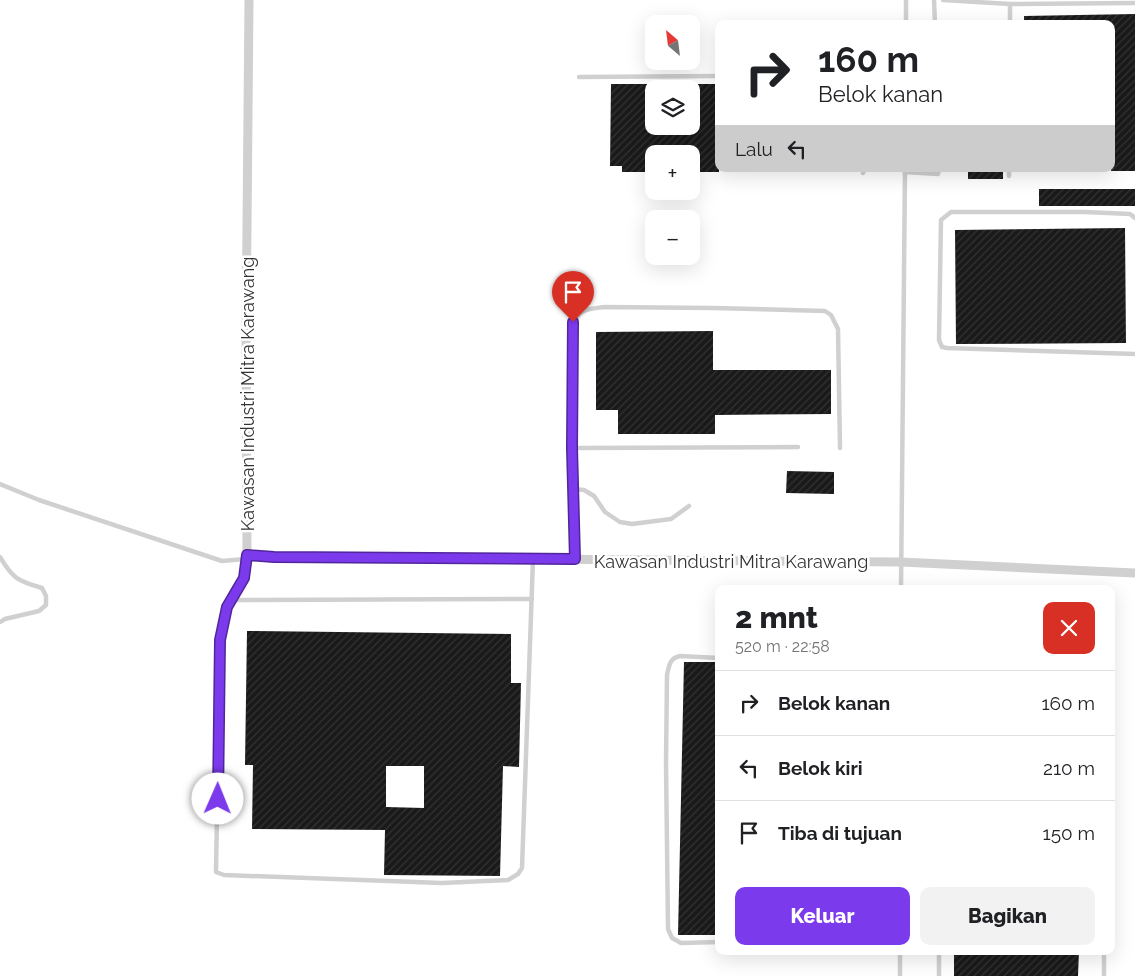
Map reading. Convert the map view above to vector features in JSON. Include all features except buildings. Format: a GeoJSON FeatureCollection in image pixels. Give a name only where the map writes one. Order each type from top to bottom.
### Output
{"type":"FeatureCollection","features":[{"type":"Feature","properties":{"kind":"street","name":"Kawasan Industri Mitra Karawang"},"geometry":{"type":"LineString","coordinates":[[249,0],[246,557],[901,562],[1135,573]]}},
{"type":"Feature","properties":{"kind":"lane"},"geometry":{"type":"LineString","coordinates":[[906,0],[906,20]]}},
{"type":"Feature","properties":{"kind":"lane"},"geometry":{"type":"LineString","coordinates":[[934,0],[935,20]]}},
{"type":"Feature","properties":{"kind":"lane"},"geometry":{"type":"LineString","coordinates":[[943,0],[1010,4],[1135,3]]}},
{"type":"Feature","properties":{"kind":"lane"},"geometry":{"type":"LineString","coordinates":[[1010,4],[1010,20]]}},
{"type":"Feature","properties":{"kind":"lane"},"geometry":{"type":"LineString","coordinates":[[579,77],[715,76]]}},
{"type":"Feature","properties":{"kind":"lane"},"geometry":{"type":"LineString","coordinates":[[901,585],[905,172]]}},
{"type":"Feature","properties":{"kind":"lane"},"geometry":{"type":"LineString","coordinates":[[922,172],[938,174],[938,172]]}},
{"type":"Feature","properties":{"kind":"lane"},"geometry":{"type":"LineString","coordinates":[[1135,218],[1130,214],[1085,212],[951,212],[941,220],[940,228],[938,340],[942,347],[946,348],[1135,354]]}},
{"type":"Feature","properties":{"kind":"lane"},"geometry":{"type":"LineString","coordinates":[[575,559],[572,448],[573,322],[580,312],[605,307],[819,310],[831,314],[838,329],[840,448]]}},
{"type":"Feature","properties":{"kind":"lane"},"geometry":{"type":"LineString","coordinates":[[572,448],[798,447]]}},
{"type":"Feature","properties":{"kind":"lane"},"geometry":{"type":"LineString","coordinates":[[0,484],[39,500],[222,561],[246,557],[244,578],[225,613],[220,640],[216,872],[224,875],[442,883],[508,880],[518,874],[522,868],[533,559]]}},
{"type":"Feature","properties":{"kind":"lane"},"geometry":{"type":"LineString","coordinates":[[573,489],[584,490],[594,496],[605,512],[620,522],[632,524],[671,519],[689,506]]}},
{"type":"Feature","properties":{"kind":"lane"},"geometry":{"type":"LineString","coordinates":[[0,557],[10,574],[23,583],[42,588],[46,596],[46,605],[39,611],[5,619],[0,622]]}},
{"type":"Feature","properties":{"kind":"lane"},"geometry":{"type":"LineString","coordinates":[[231,600],[532,599]]}},
{"type":"Feature","properties":{"kind":"lane"},"geometry":{"type":"LineString","coordinates":[[715,658],[680,656],[670,661],[667,675],[666,763],[668,929],[672,938],[681,943],[715,942]]}},
{"type":"Feature","properties":{"kind":"lane"},"geometry":{"type":"LineString","coordinates":[[900,955],[900,976]]}},
{"type":"Feature","properties":{"kind":"lane"},"geometry":{"type":"LineString","coordinates":[[939,955],[939,976]]}},
{"type":"Feature","properties":{"kind":"lane"},"geometry":{"type":"LineString","coordinates":[[1104,955],[1104,976]]}},
{"type":"Feature","properties":{"kind":"route"},"geometry":{"type":"LineString","coordinates":[[218,799],[220,640],[227,607],[244,578],[247,555],[274,557],[575,559],[572,448],[573,322]]}}]}
